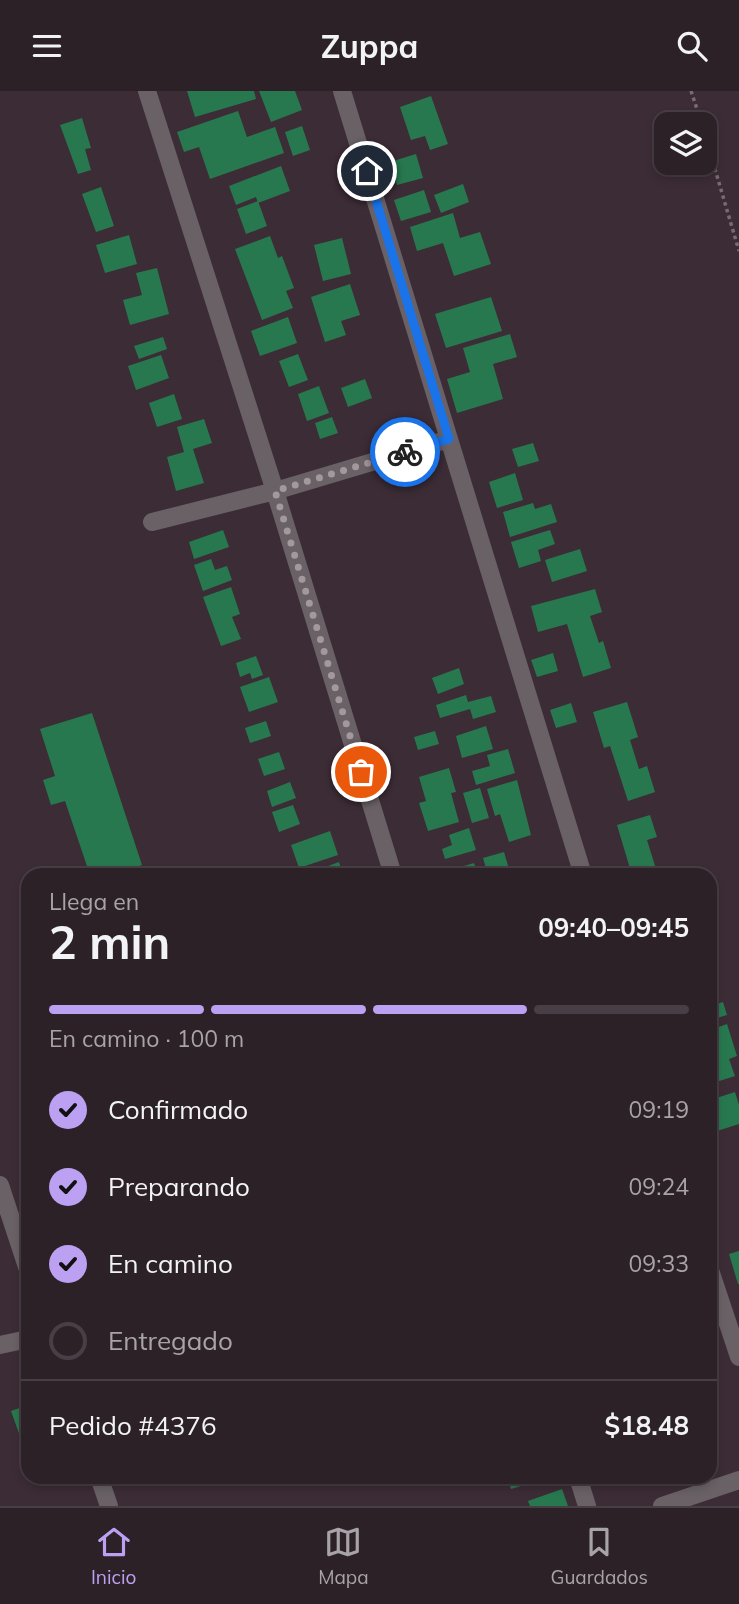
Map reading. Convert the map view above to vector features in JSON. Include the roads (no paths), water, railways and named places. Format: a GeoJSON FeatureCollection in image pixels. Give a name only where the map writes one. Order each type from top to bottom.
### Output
{"type":"FeatureCollection","features":[{"type":"Feature","properties":{"kind":"street"},"geometry":{"type":"LineString","coordinates":[[147,91],[275,491],[391,868]]}},
{"type":"Feature","properties":{"kind":"street"},"geometry":{"type":"LineString","coordinates":[[342,91],[581,868]]}},
{"type":"Feature","properties":{"kind":"street"},"geometry":{"type":"LineString","coordinates":[[152,522],[275,491],[449,439]]}},
{"type":"Feature","properties":{"kind":"street"},"geometry":{"type":"LineString","coordinates":[[0,1185],[21,1249]]}},
{"type":"Feature","properties":{"kind":"street"},"geometry":{"type":"LineString","coordinates":[[717,1291],[739,1357]]}},
{"type":"Feature","properties":{"kind":"street"},"geometry":{"type":"LineString","coordinates":[[0,1345],[21,1340]]}},
{"type":"Feature","properties":{"kind":"street"},"geometry":{"type":"LineString","coordinates":[[662,1506],[688,1503],[739,1481]]}},
{"type":"Feature","properties":{"kind":"street"},"geometry":{"type":"LineString","coordinates":[[101,1484],[109,1506]]}},
{"type":"Feature","properties":{"kind":"street"},"geometry":{"type":"LineString","coordinates":[[580,1484],[587,1506]]}}]}
